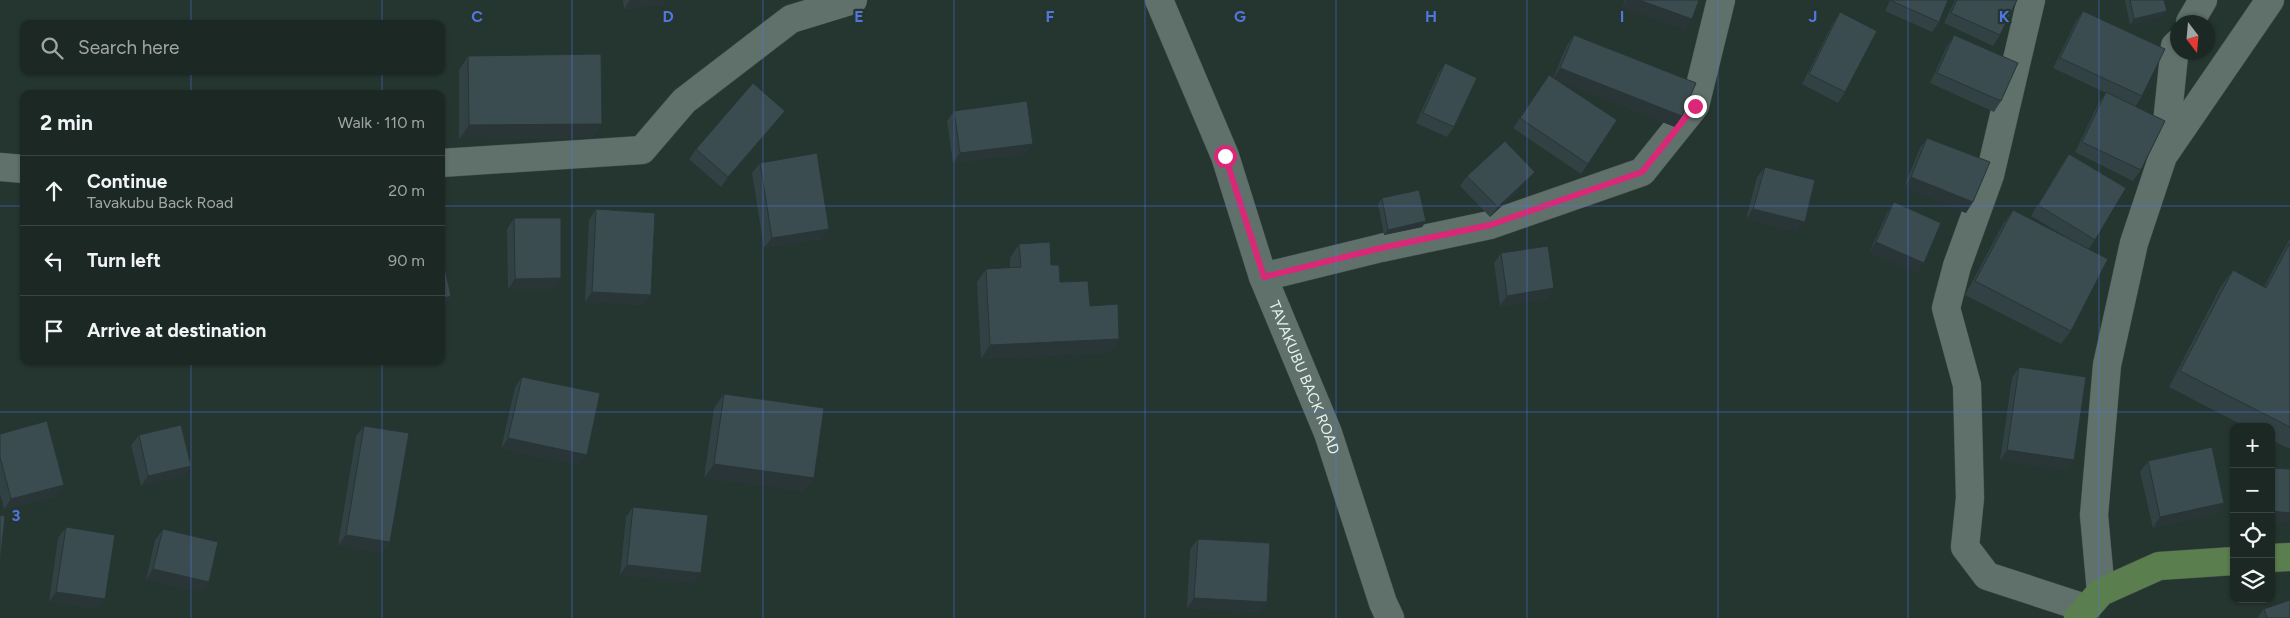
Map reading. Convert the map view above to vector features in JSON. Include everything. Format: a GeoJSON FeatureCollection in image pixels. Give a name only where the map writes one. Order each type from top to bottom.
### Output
{"type":"FeatureCollection","features":[{"type":"Feature","properties":{"kind":"main road"},"geometry":{"type":"LineString","coordinates":[[2275,558],[2290,557]]}},
{"type":"Feature","properties":{"kind":"main road"},"geometry":{"type":"LineString","coordinates":[[2088,606],[2159,566],[2230,561]]}},
{"type":"Feature","properties":{"kind":"street"},"geometry":{"type":"LineString","coordinates":[[445,163],[642,150],[684,101],[792,19],[853,0]]}},
{"type":"Feature","properties":{"kind":"street","name":"TAVAKUBU BACK ROAD"},"geometry":{"type":"LineString","coordinates":[[1159,0],[1225,156],[1264,277],[1328,433],[1383,603],[1390,618]]}},
{"type":"Feature","properties":{"kind":"street"},"geometry":{"type":"LineString","coordinates":[[1264,277],[1381,248],[1490,225],[1642,172],[1695,106],[1721,0]]}},
{"type":"Feature","properties":{"kind":"street"},"geometry":{"type":"LineString","coordinates":[[2031,0],[1990,176],[1957,266],[1946,308],[1967,385],[1970,498],[1966,547],[1987,576],[2088,606],[2107,365],[2134,243],[2163,156],[2173,60]]}},
{"type":"Feature","properties":{"kind":"street"},"geometry":{"type":"LineString","coordinates":[[2194,15],[2203,0]]}},
{"type":"Feature","properties":{"kind":"street"},"geometry":{"type":"LineString","coordinates":[[2163,156],[2270,0]]}},
{"type":"Feature","properties":{"kind":"street"},"geometry":{"type":"LineString","coordinates":[[0,166],[20,169]]}},
{"type":"Feature","properties":{"kind":"building"},"geometry":{"type":"Polygon","coordinates":[[[1639,0],[1699,0],[1692,19],[1639,0]]]}},
{"type":"Feature","properties":{"kind":"building"},"geometry":{"type":"Polygon","coordinates":[[[1892,0],[1948,0],[1939,22],[1892,0]]]}},
{"type":"Feature","properties":{"kind":"building"},"geometry":{"type":"Polygon","coordinates":[[[1957,0],[2017,0],[2000,35],[1951,13],[1957,0]]]}},
{"type":"Feature","properties":{"kind":"building"},"geometry":{"type":"Polygon","coordinates":[[[2130,0],[2164,0],[2167,11],[2134,19],[2130,0]]]}},
{"type":"Feature","properties":{"kind":"building"},"geometry":{"type":"Polygon","coordinates":[[[2083,11],[2165,49],[2142,96],[2060,58],[2083,11]]]}},
{"type":"Feature","properties":{"kind":"building"},"geometry":{"type":"Polygon","coordinates":[[[1840,12],[1877,31],[1845,92],[1809,74],[1840,12]]]}},
{"type":"Feature","properties":{"kind":"building"},"geometry":{"type":"Polygon","coordinates":[[[1574,35],[1696,83],[1682,116],[1560,68],[1574,35]]]}},
{"type":"Feature","properties":{"kind":"building"},"geometry":{"type":"Polygon","coordinates":[[[1954,35],[2018,63],[2001,101],[1937,73],[1954,35]]]}},
{"type":"Feature","properties":{"kind":"building"},"geometry":{"type":"Polygon","coordinates":[[[601,54],[602,124],[469,125],[468,56],[601,54]]]}},
{"type":"Feature","properties":{"kind":"building"},"geometry":{"type":"Polygon","coordinates":[[[1445,63],[1477,78],[1454,127],[1423,113],[1445,63]]]}},
{"type":"Feature","properties":{"kind":"building"},"geometry":{"type":"Polygon","coordinates":[[[1549,75],[1617,120],[1588,164],[1520,118],[1549,75]]]}},
{"type":"Feature","properties":{"kind":"building"},"geometry":{"type":"Polygon","coordinates":[[[753,83],[785,111],[728,177],[696,149],[753,83]]]}},
{"type":"Feature","properties":{"kind":"building"},"geometry":{"type":"Polygon","coordinates":[[[2106,92],[2165,121],[2141,170],[2082,142],[2106,92]]]}},
{"type":"Feature","properties":{"kind":"building"},"geometry":{"type":"Polygon","coordinates":[[[1027,101],[1033,144],[960,153],[954,111],[1027,101]]]}},
{"type":"Feature","properties":{"kind":"building"},"geometry":{"type":"Polygon","coordinates":[[[1927,138],[1990,162],[1973,202],[1911,177],[1927,138]]]}},
{"type":"Feature","properties":{"kind":"building"},"geometry":{"type":"Polygon","coordinates":[[[1505,141],[1535,172],[1498,207],[1467,176],[1505,141]]]}},
{"type":"Feature","properties":{"kind":"building"},"geometry":{"type":"Polygon","coordinates":[[[817,153],[829,229],[772,238],[760,163],[817,153]]]}},
{"type":"Feature","properties":{"kind":"building"},"geometry":{"type":"Polygon","coordinates":[[[2069,154],[2126,188],[2095,240],[2038,205],[2069,154]]]}},
{"type":"Feature","properties":{"kind":"building"},"geometry":{"type":"Polygon","coordinates":[[[1765,167],[1815,180],[1805,222],[1753,209],[1765,167]]]}},
{"type":"Feature","properties":{"kind":"building"},"geometry":{"type":"Polygon","coordinates":[[[1419,190],[1426,221],[1388,230],[1382,198],[1419,190]]]}},
{"type":"Feature","properties":{"kind":"building"},"geometry":{"type":"Polygon","coordinates":[[[1894,202],[1941,223],[1924,263],[1876,242],[1894,202]]]}},
{"type":"Feature","properties":{"kind":"building"},"geometry":{"type":"Polygon","coordinates":[[[596,209],[655,213],[651,295],[592,292],[596,209]]]}},
{"type":"Feature","properties":{"kind":"building"},"geometry":{"type":"Polygon","coordinates":[[[2013,210],[2108,259],[2071,331],[1975,281],[2013,210]]]}},
{"type":"Feature","properties":{"kind":"building"},"geometry":{"type":"Polygon","coordinates":[[[514,218],[561,218],[561,278],[515,279],[514,218]]]}},
{"type":"Feature","properties":{"kind":"building"},"geometry":{"type":"Polygon","coordinates":[[[1050,242],[1051,265],[1059,265],[1060,282],[1088,281],[1090,306],[1118,304],[1119,339],[990,345],[986,269],[1021,267],[1019,244],[1050,242]]]}},
{"type":"Feature","properties":{"kind":"building"},"geometry":{"type":"Polygon","coordinates":[[[2290,243],[2290,427],[2180,371],[2233,270],[2266,288],[2290,243]]]}},
{"type":"Feature","properties":{"kind":"building"},"geometry":{"type":"Polygon","coordinates":[[[1548,246],[1554,288],[1507,296],[1501,253],[1548,246]]]}},
{"type":"Feature","properties":{"kind":"building"},"geometry":{"type":"Polygon","coordinates":[[[445,268],[451,296],[445,298],[445,268]]]}},
{"type":"Feature","properties":{"kind":"building"},"geometry":{"type":"Polygon","coordinates":[[[2019,367],[2086,377],[2074,460],[2007,450],[2019,367]]]}},
{"type":"Feature","properties":{"kind":"building"},"geometry":{"type":"Polygon","coordinates":[[[522,377],[600,393],[587,455],[508,438],[522,377]]]}},
{"type":"Feature","properties":{"kind":"building"},"geometry":{"type":"Polygon","coordinates":[[[724,394],[824,408],[814,478],[714,464],[724,394]]]}},
{"type":"Feature","properties":{"kind":"building"},"geometry":{"type":"Polygon","coordinates":[[[47,421],[64,485],[11,499],[0,457],[0,434],[47,421]]]}},
{"type":"Feature","properties":{"kind":"building"},"geometry":{"type":"Polygon","coordinates":[[[181,425],[191,466],[148,476],[139,435],[181,425]]]}},
{"type":"Feature","properties":{"kind":"building"},"geometry":{"type":"Polygon","coordinates":[[[364,426],[409,433],[390,542],[346,535],[364,426]]]}},
{"type":"Feature","properties":{"kind":"building"},"geometry":{"type":"Polygon","coordinates":[[[2212,447],[2224,503],[2160,517],[2148,461],[2212,447]]]}},
{"type":"Feature","properties":{"kind":"building"},"geometry":{"type":"Polygon","coordinates":[[[2275,468],[2290,469],[2290,513],[2275,511],[2275,468]]]}},
{"type":"Feature","properties":{"kind":"building"},"geometry":{"type":"Polygon","coordinates":[[[633,507],[708,515],[701,573],[627,565],[633,507]]]}},
{"type":"Feature","properties":{"kind":"building"},"geometry":{"type":"Polygon","coordinates":[[[0,515],[5,516],[0,563],[0,515]]]}},
{"type":"Feature","properties":{"kind":"building"},"geometry":{"type":"Polygon","coordinates":[[[66,527],[115,535],[105,599],[56,592],[66,527]]]}},
{"type":"Feature","properties":{"kind":"building"},"geometry":{"type":"Polygon","coordinates":[[[163,529],[218,542],[209,582],[153,569],[163,529]]]}},
{"type":"Feature","properties":{"kind":"building"},"geometry":{"type":"Polygon","coordinates":[[[1198,539],[1270,543],[1267,602],[1194,598],[1198,539]]]}},
{"type":"Feature","properties":{"kind":"building"},"geometry":{"type":"Polygon","coordinates":[[[2290,600],[2290,618],[2267,618],[2264,609],[2290,600]]]}},
{"type":"Feature","properties":{"kind":"route"},"geometry":{"type":"LineString","coordinates":[[1225,156],[1264,277],[1381,248],[1490,225],[1642,172],[1695,106]]}}]}
